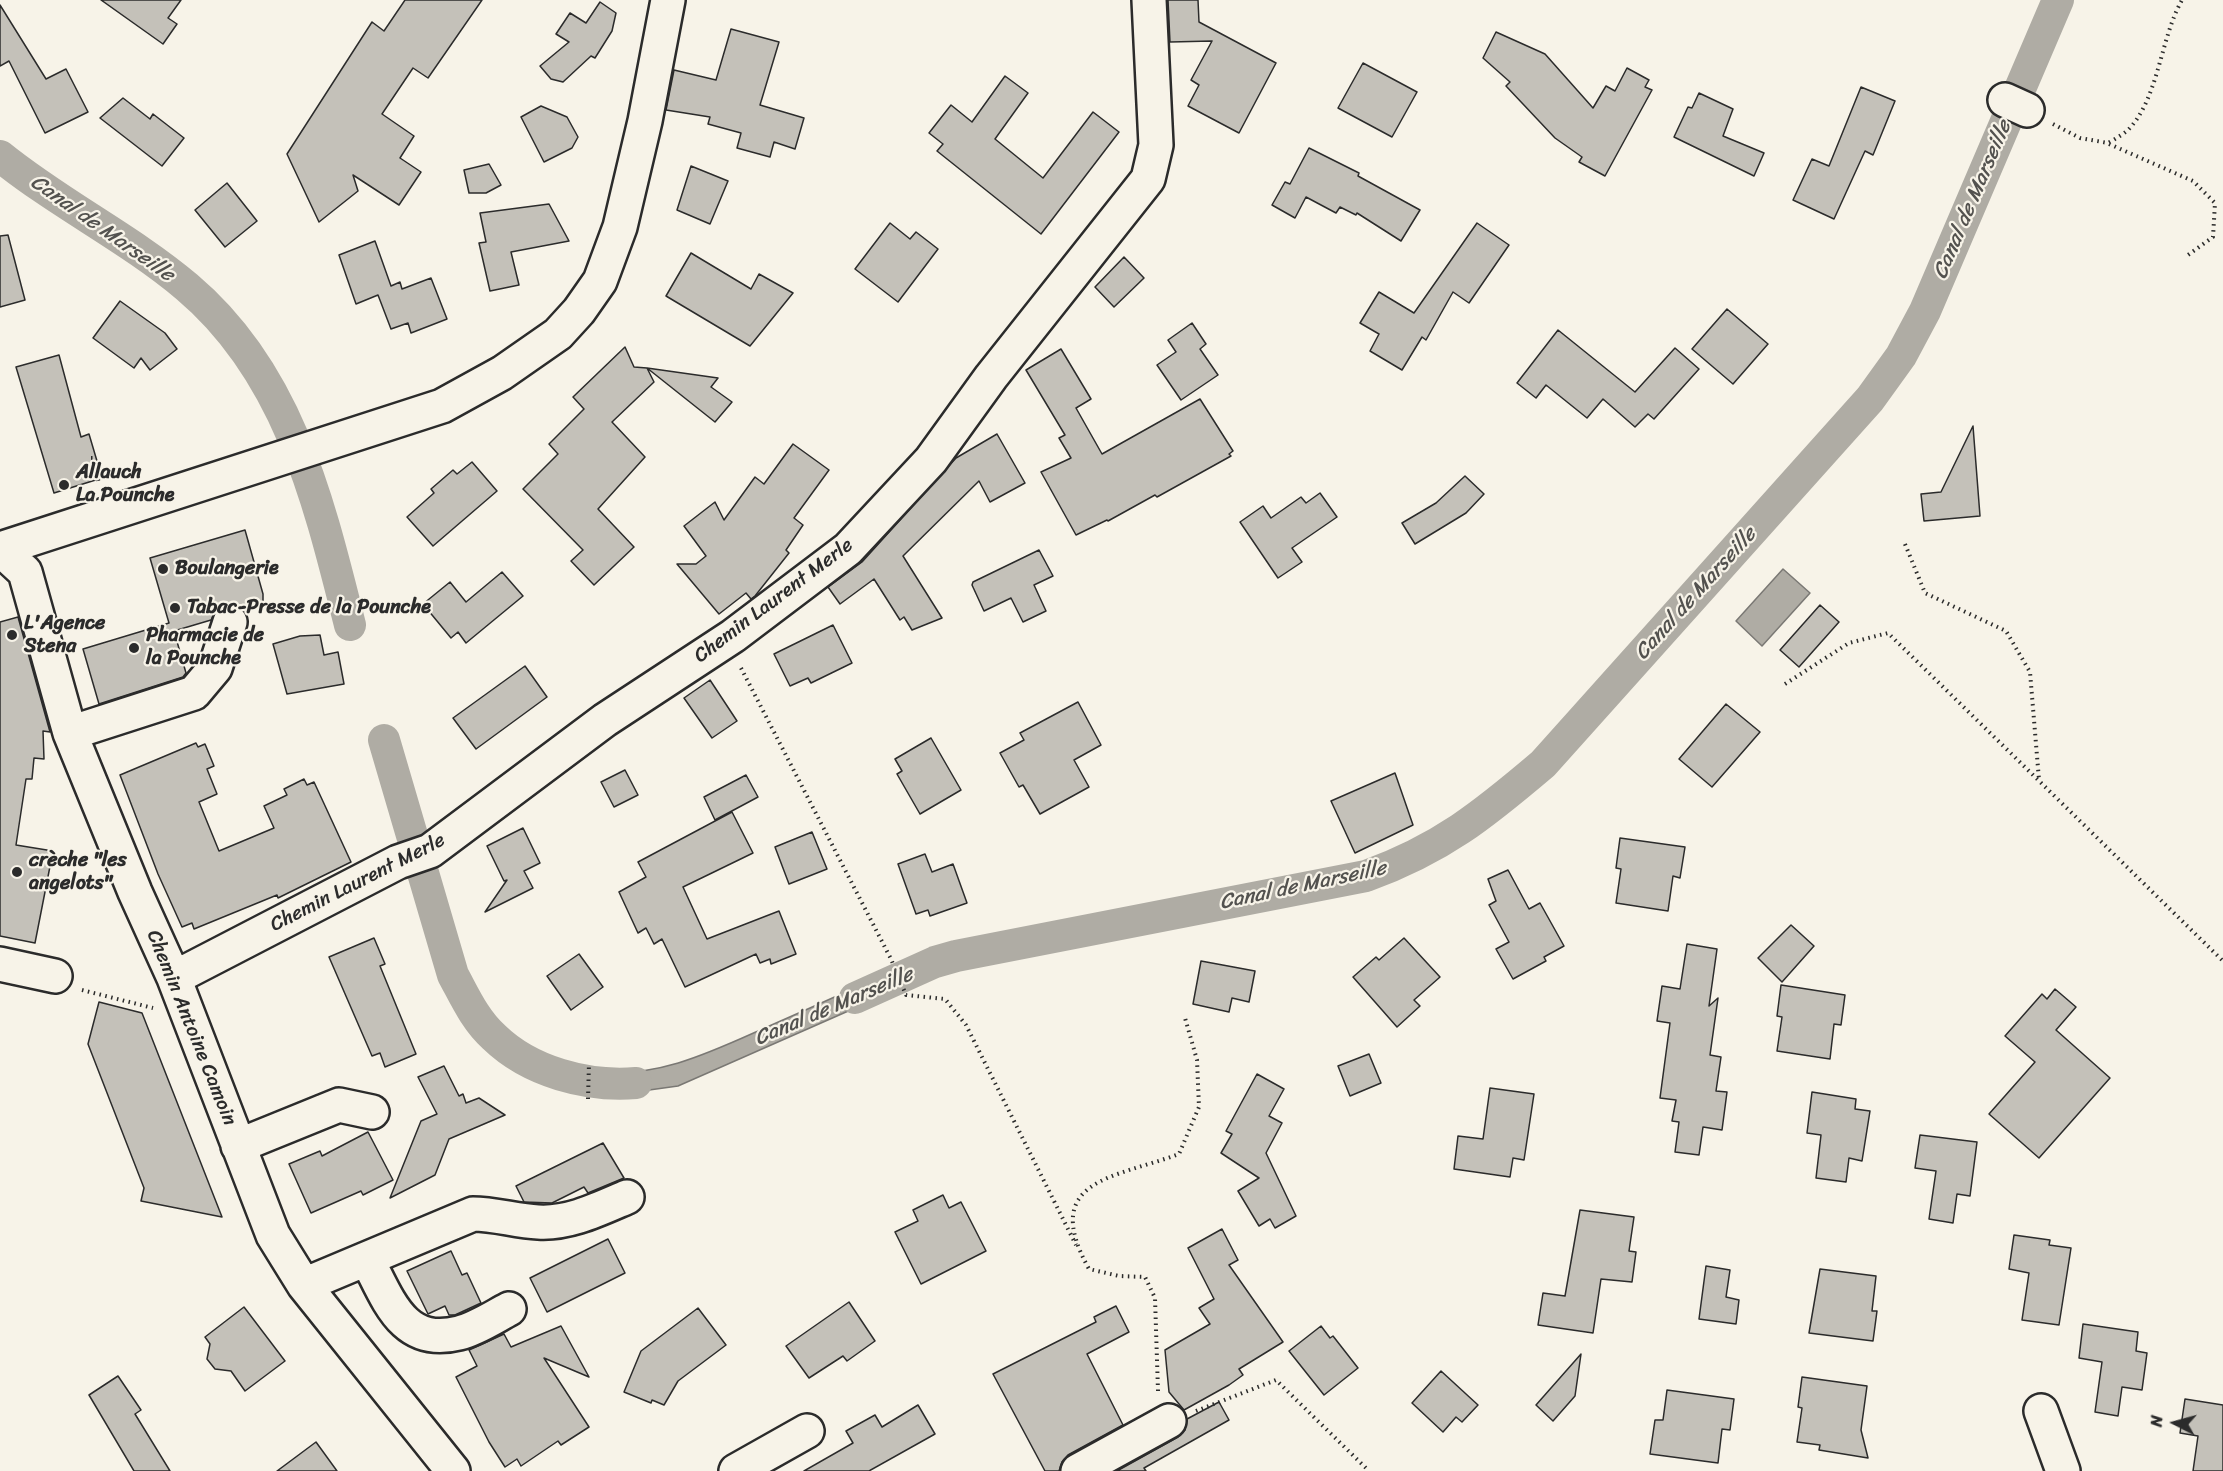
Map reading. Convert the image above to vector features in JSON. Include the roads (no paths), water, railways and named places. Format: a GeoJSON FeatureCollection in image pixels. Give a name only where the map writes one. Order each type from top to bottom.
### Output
{"type":"FeatureCollection","features":[{"type":"Feature","properties":{"kind":"street"},"geometry":{"type":"LineString","coordinates":[[0,549],[313,450],[442,406],[502,374],[558,334],[579,311],[600,281],[620,227],[645,121],[668,0]]}},
{"type":"Feature","properties":{"kind":"street","name":"Chemin Laurent Merle"},"geometry":{"type":"LineString","coordinates":[[178,989],[398,862],[430,851],[605,720],[727,640],[848,549],[931,460],[991,377],[1148,179],[1156,145],[1149,0]]}},
{"type":"Feature","properties":{"kind":"street","name":"Chemin Antoine Camoin"},"geometry":{"type":"LineString","coordinates":[[0,549],[25,573],[70,733],[135,892],[178,989],[273,1235],[304,1285],[453,1471]]}},
{"type":"Feature","properties":{"kind":"street"},"geometry":{"type":"LineString","coordinates":[[70,733],[194,693],[215,668],[230,622]]}},
{"type":"Feature","properties":{"kind":"street"},"geometry":{"type":"LineString","coordinates":[[0,964],[55,976]]}},
{"type":"Feature","properties":{"kind":"street"},"geometry":{"type":"LineString","coordinates":[[238,1146],[339,1105],[372,1112]]}},
{"type":"Feature","properties":{"kind":"street"},"geometry":{"type":"LineString","coordinates":[[304,1285],[473,1214],[495,1214],[538,1222],[576,1218],[627,1197]]}},
{"type":"Feature","properties":{"kind":"street"},"geometry":{"type":"LineString","coordinates":[[367,1259],[395,1313],[405,1323],[430,1338],[461,1333],[509,1309]]}},
{"type":"Feature","properties":{"kind":"street"},"geometry":{"type":"LineString","coordinates":[[2041,1411],[2063,1471]]}},
{"type":"Feature","properties":{"kind":"street"},"geometry":{"type":"LineString","coordinates":[[1078,1471],[1169,1422]]}},
{"type":"Feature","properties":{"kind":"street"},"geometry":{"type":"LineString","coordinates":[[736,1471],[807,1431]]}},
{"type":"Feature","properties":{"kind":"water"},"geometry":{"type":"Polygon","coordinates":[[[1783,569],[1810,593],[1762,646],[1736,621],[1783,569]]]}},
{"type":"Feature","properties":{"kind":"water"},"geometry":{"type":"Polygon","coordinates":[[[889,972],[896,990],[678,1086],[613,1095],[593,1092],[596,1072],[641,1071],[705,1054],[889,972]]]}},
{"type":"Feature","properties":{"kind":"waterway","name":"Canal de Marseille"},"geometry":{"type":"LineString","coordinates":[[855,998],[935,962],[956,956],[1366,876],[1393,866],[1460,829],[1543,764],[1870,399],[1901,356],[1925,311],[2058,0]]}},
{"type":"Feature","properties":{"kind":"waterway","name":"Canal de Marseille"},"geometry":{"type":"LineString","coordinates":[[0,156],[46,190],[165,269],[222,321],[251,359],[275,399],[312,487],[350,625]]}},
{"type":"Feature","properties":{"kind":"waterway","name":"Canal de Marseille"},"geometry":{"type":"LineString","coordinates":[[384,740],[453,975],[481,1023],[494,1037],[524,1060],[560,1075],[598,1082],[636,1083]]}},
{"type":"Feature","properties":{"kind":"place","name":"Allauch La Pounche"},"geometry":{"type":"Point","coordinates":[64,485]}},
{"type":"Feature","properties":{"kind":"place","name":"Boulangerie"},"geometry":{"type":"Point","coordinates":[163,569]}},
{"type":"Feature","properties":{"kind":"place","name":"Tabac-Presse de la Pounche"},"geometry":{"type":"Point","coordinates":[175,608]}},
{"type":"Feature","properties":{"kind":"place","name":"L'Agence Stena"},"geometry":{"type":"Point","coordinates":[12,635]}},
{"type":"Feature","properties":{"kind":"place","name":"Pharmacie de la Pounche"},"geometry":{"type":"Point","coordinates":[134,648]}},
{"type":"Feature","properties":{"kind":"place","name":"crèche \"les angelots\""},"geometry":{"type":"Point","coordinates":[17,872]}}]}
